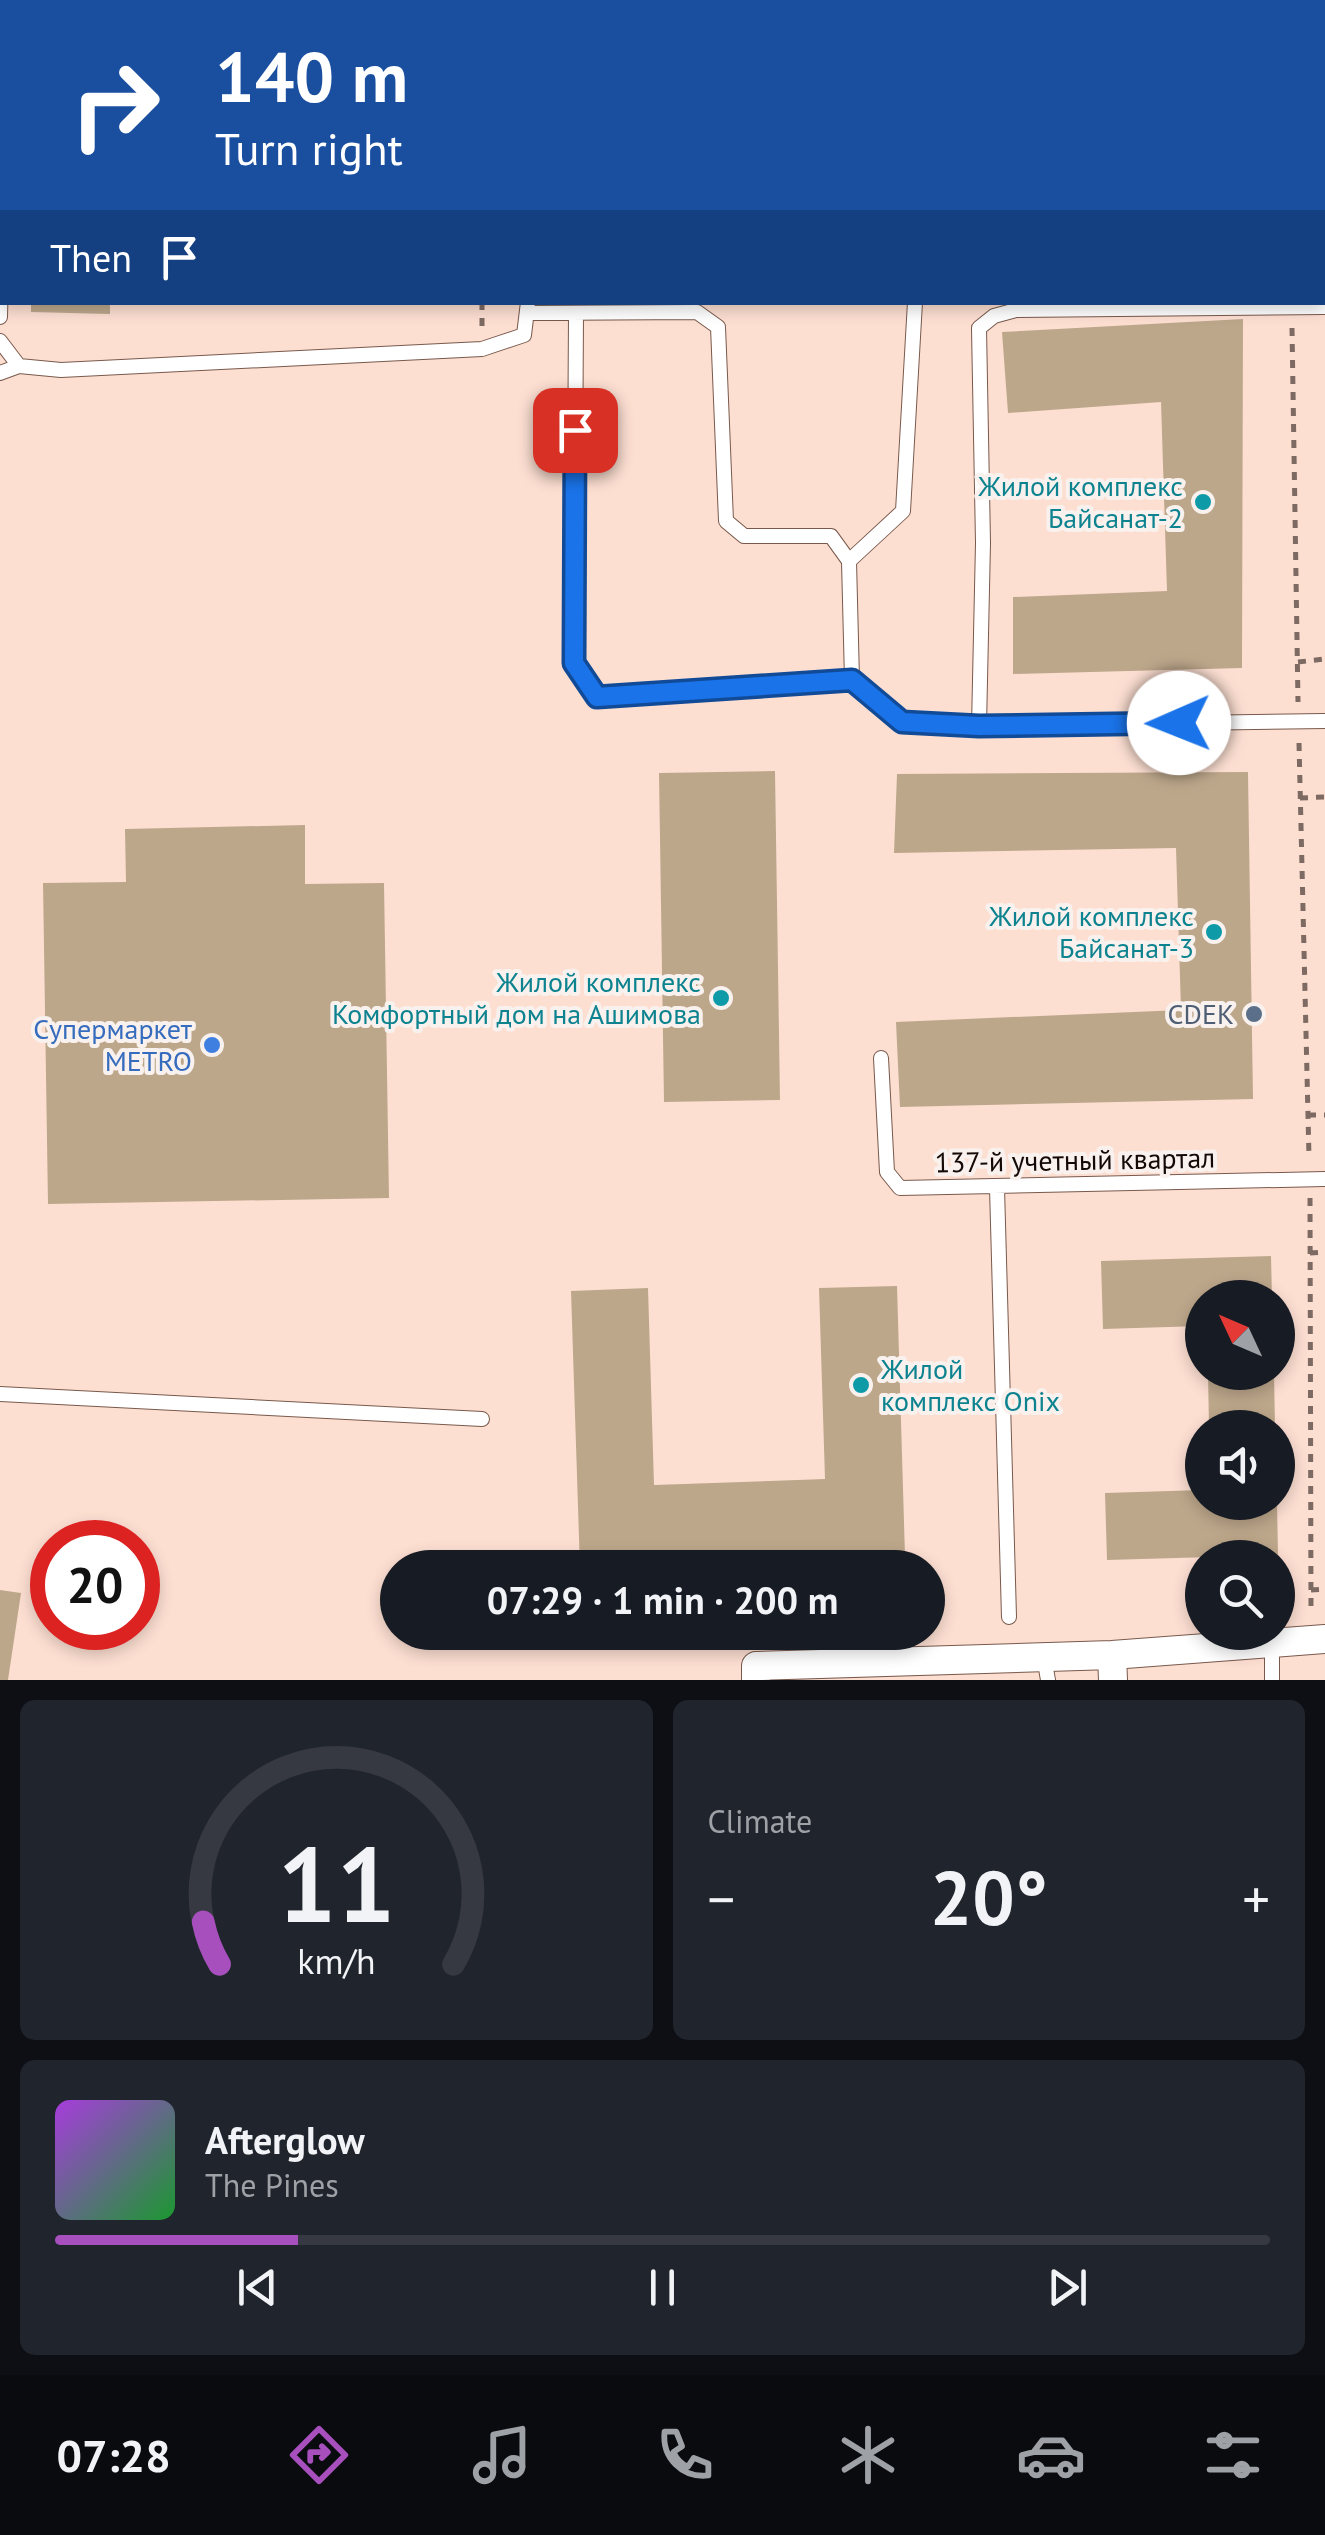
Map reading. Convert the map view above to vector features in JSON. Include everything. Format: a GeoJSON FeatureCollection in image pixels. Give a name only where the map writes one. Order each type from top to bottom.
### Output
{"type":"FeatureCollection","features":[{"type":"Feature","properties":{"kind":"street"},"geometry":{"type":"LineString","coordinates":[[756,1680],[756,1666],[1112,1667],[1221,1650]]}},
{"type":"Feature","properties":{"kind":"lane"},"geometry":{"type":"LineString","coordinates":[[849,561],[903,511],[916,305]]}},
{"type":"Feature","properties":{"kind":"lane"},"geometry":{"type":"LineString","coordinates":[[979,726],[983,542],[979,328],[994,316],[1016,310],[1325,307]]}},
{"type":"Feature","properties":{"kind":"lane"},"geometry":{"type":"LineString","coordinates":[[0,372],[19,366],[61,370],[482,349],[524,335],[528,308],[576,313],[697,312],[718,327],[726,521],[744,536],[831,536],[849,561],[852,680]]}},
{"type":"Feature","properties":{"kind":"lane"},"geometry":{"type":"LineString","coordinates":[[576,313],[574,663],[597,697],[852,680],[902,722],[979,726],[1325,720]]}},
{"type":"Feature","properties":{"kind":"lane"},"geometry":{"type":"LineString","coordinates":[[0,340],[19,366]]}},
{"type":"Feature","properties":{"kind":"lane","name":"137-й учетный квартал"},"geometry":{"type":"LineString","coordinates":[[881,1058],[886,1172],[900,1188],[1318,1179]]}},
{"type":"Feature","properties":{"kind":"lane"},"geometry":{"type":"LineString","coordinates":[[996,1188],[1009,1617]]}},
{"type":"Feature","properties":{"kind":"lane"},"geometry":{"type":"LineString","coordinates":[[0,1394],[482,1419]]}},
{"type":"Feature","properties":{"kind":"lane"},"geometry":{"type":"LineString","coordinates":[[1272,1650],[1272,1680]]}},
{"type":"Feature","properties":{"kind":"path"},"geometry":{"type":"LineString","coordinates":[[1292,309],[1308,1116],[1318,1179],[1310,1254],[1310,1590],[1318,1640]]}},
{"type":"Feature","properties":{"kind":"path"},"geometry":{"type":"LineString","coordinates":[[1297,662],[1325,659]]}},
{"type":"Feature","properties":{"kind":"path"},"geometry":{"type":"LineString","coordinates":[[1300,798],[1325,797]]}},
{"type":"Feature","properties":{"kind":"path"},"geometry":{"type":"LineString","coordinates":[[1308,1116],[1325,1115]]}},
{"type":"Feature","properties":{"kind":"path"},"geometry":{"type":"LineString","coordinates":[[1310,1254],[1325,1252]]}},
{"type":"Feature","properties":{"kind":"path"},"geometry":{"type":"LineString","coordinates":[[1310,1590],[1325,1589]]}},
{"type":"Feature","properties":{"kind":"building"},"geometry":{"type":"Polygon","coordinates":[[[31,305],[110,305],[110,314],[31,312],[31,305]]]}},
{"type":"Feature","properties":{"kind":"building","name":"Жилой комплекс Байсанат-2"},"geometry":{"type":"Polygon","coordinates":[[[1243,319],[1242,668],[1013,674],[1013,597],[1167,591],[1161,402],[1008,413],[1002,332],[1243,319]]]}},
{"type":"Feature","properties":{"kind":"building","name":"Жилой комплекс Комфортный дом на Ашимова"},"geometry":{"type":"Polygon","coordinates":[[[775,771],[780,1100],[664,1102],[659,773],[775,771]]]}},
{"type":"Feature","properties":{"kind":"building","name":"Жилой комплекс Байсанат-3"},"geometry":{"type":"Polygon","coordinates":[[[1248,772],[1253,1099],[900,1107],[896,1022],[1181,1010],[1176,848],[894,853],[897,774],[1248,772]]]}},
{"type":"Feature","properties":{"kind":"building"},"geometry":{"type":"Polygon","coordinates":[[[305,825],[305,884],[384,883],[389,1198],[48,1204],[43,883],[126,882],[125,829],[305,825]]]}},
{"type":"Feature","properties":{"kind":"building"},"geometry":{"type":"Polygon","coordinates":[[[1271,1256],[1272,1280],[1185,1280],[1185,1327],[1103,1329],[1101,1261],[1271,1256]]]}},
{"type":"Feature","properties":{"kind":"building","name":"Жилой комплекс Onix"},"geometry":{"type":"Polygon","coordinates":[[[897,1286],[905,1550],[579,1550],[571,1291],[648,1288],[654,1485],[825,1479],[819,1288],[897,1286]]]}},
{"type":"Feature","properties":{"kind":"building"},"geometry":{"type":"Polygon","coordinates":[[[1208,1390],[1274,1390],[1275,1410],[1209,1410],[1208,1390]]]}},
{"type":"Feature","properties":{"kind":"building"},"geometry":{"type":"Polygon","coordinates":[[[1185,1491],[1185,1520],[1277,1520],[1278,1540],[1185,1540],[1185,1558],[1107,1560],[1105,1493],[1185,1491]]]}},
{"type":"Feature","properties":{"kind":"building"},"geometry":{"type":"Polygon","coordinates":[[[0,1590],[21,1593],[8,1680],[0,1680],[0,1590]]]}},
{"type":"Feature","properties":{"kind":"place","name":"Жилой комплекс Байсанат-2"},"geometry":{"type":"Point","coordinates":[1203,502]}},
{"type":"Feature","properties":{"kind":"place","name":"Жилой комплекс Байсанат-3"},"geometry":{"type":"Point","coordinates":[1214,932]}},
{"type":"Feature","properties":{"kind":"place","name":"Жилой комплекс Комфортный дом на Ашимова"},"geometry":{"type":"Point","coordinates":[721,998]}},
{"type":"Feature","properties":{"kind":"place","name":"CDEK"},"geometry":{"type":"Point","coordinates":[1254,1014]}},
{"type":"Feature","properties":{"kind":"place","name":"Супермаркет METRO"},"geometry":{"type":"Point","coordinates":[212,1045]}},
{"type":"Feature","properties":{"kind":"place","name":"Жилой комплекс Onix"},"geometry":{"type":"Point","coordinates":[861,1385]}},
{"type":"Feature","properties":{"kind":"route"},"geometry":{"type":"LineString","coordinates":[[575,430],[574,663],[597,697],[852,680],[902,722],[979,726],[1179,723]]}}]}
